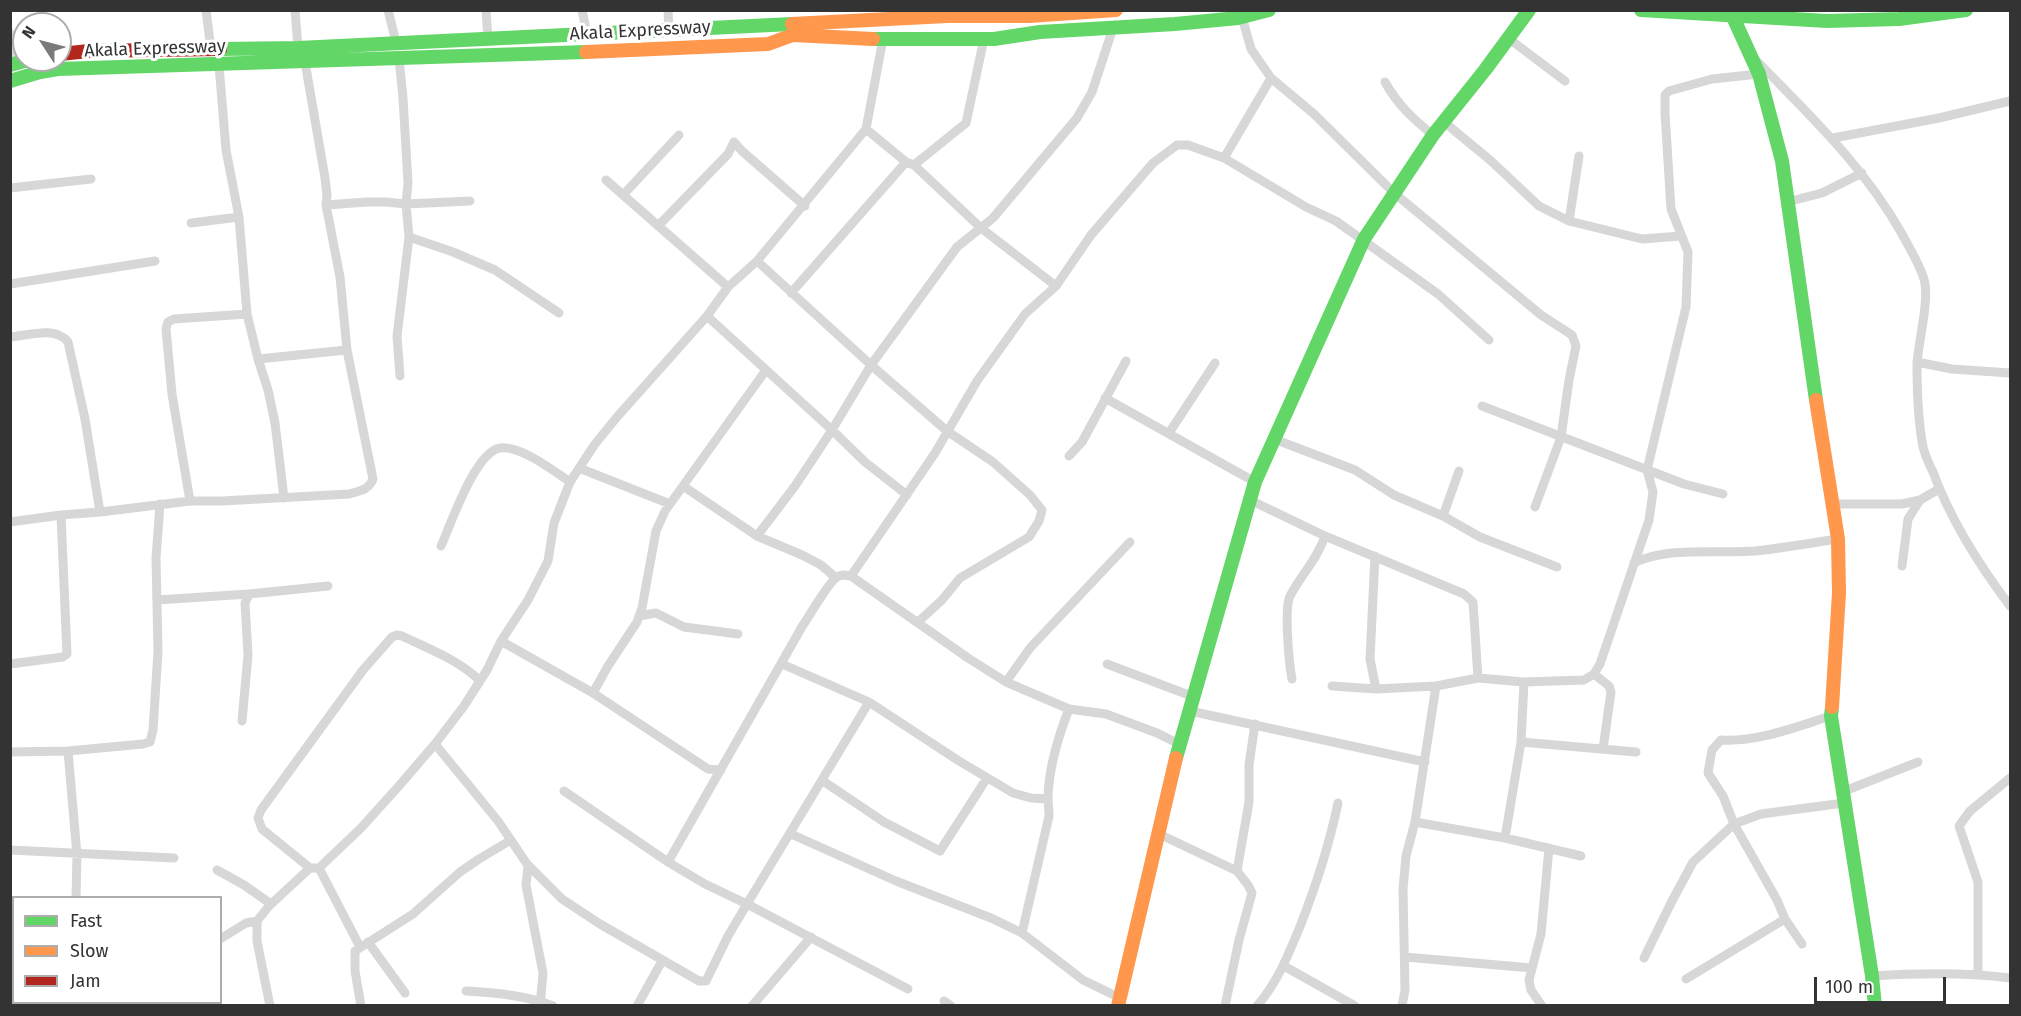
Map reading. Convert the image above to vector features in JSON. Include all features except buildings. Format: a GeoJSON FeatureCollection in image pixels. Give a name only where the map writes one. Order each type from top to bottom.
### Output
{"type":"FeatureCollection","features":[{"type":"Feature","properties":{"kind":"main road","name":"Akala Expressway"},"geometry":{"type":"LineString","coordinates":[[72,53],[298,48],[669,30],[890,15],[1029,16],[1116,10]]}},
{"type":"Feature","properties":{"kind":"main road","name":"Akala Expressway"},"geometry":{"type":"LineString","coordinates":[[10,81],[58,69],[768,44],[793,35],[883,39],[989,39],[1040,32],[1175,24],[1242,17],[1269,10]]}},
{"type":"Feature","properties":{"kind":"main road"},"geometry":{"type":"LineString","coordinates":[[1119,1002],[1179,744],[1255,482],[1364,239],[1432,135],[1529,10]]}},
{"type":"Feature","properties":{"kind":"main road"},"geometry":{"type":"LineString","coordinates":[[1641,10],[1733,17],[1887,20],[1920,14],[1966,10]]}},
{"type":"Feature","properties":{"kind":"main road"},"geometry":{"type":"LineString","coordinates":[[946,39],[947,16]]}},
{"type":"Feature","properties":{"kind":"main road"},"geometry":{"type":"LineString","coordinates":[[980,16],[989,39]]}},
{"type":"Feature","properties":{"kind":"main road"},"geometry":{"type":"LineString","coordinates":[[1733,17],[1759,74],[1782,160],[1808,352],[1838,539],[1839,593],[1831,716],[1875,1005]]}},
{"type":"Feature","properties":{"kind":"main road"},"geometry":{"type":"LineString","coordinates":[[352,44],[352,60]]}},
{"type":"Feature","properties":{"kind":"street"},"geometry":{"type":"LineString","coordinates":[[206,10],[211,50]]}},
{"type":"Feature","properties":{"kind":"street"},"geometry":{"type":"LineString","coordinates":[[295,10],[298,48]]}},
{"type":"Feature","properties":{"kind":"street"},"geometry":{"type":"LineString","coordinates":[[388,10],[396,42]]}},
{"type":"Feature","properties":{"kind":"street"},"geometry":{"type":"LineString","coordinates":[[486,10],[488,39]]}},
{"type":"Feature","properties":{"kind":"street"},"geometry":{"type":"LineString","coordinates":[[582,10],[587,34]]}},
{"type":"Feature","properties":{"kind":"street"},"geometry":{"type":"LineString","coordinates":[[668,10],[669,30]]}},
{"type":"Feature","properties":{"kind":"street"},"geometry":{"type":"LineString","coordinates":[[1242,17],[1251,50],[1271,78],[1314,114],[1393,192],[1541,315],[1572,335],[1576,346],[1561,437],[1535,507]]}},
{"type":"Feature","properties":{"kind":"street"},"geometry":{"type":"LineString","coordinates":[[757,536],[795,486],[871,365],[957,247],[993,218],[1077,118],[1092,92],[1113,28]]}},
{"type":"Feature","properties":{"kind":"street"},"geometry":{"type":"LineString","coordinates":[[1508,38],[1565,81]]}},
{"type":"Feature","properties":{"kind":"street"},"geometry":{"type":"LineString","coordinates":[[270,1005],[257,942],[257,921],[271,904],[361,828],[435,744],[464,706],[501,641],[528,600],[548,561],[554,523],[570,483],[579,468],[616,417],[707,316],[728,287],[757,261],[805,206],[866,129],[883,39]]}},
{"type":"Feature","properties":{"kind":"street"},"geometry":{"type":"LineString","coordinates":[[790,293],[910,164],[966,123],[989,39]]}},
{"type":"Feature","properties":{"kind":"street"},"geometry":{"type":"LineString","coordinates":[[1752,57],[1833,138],[1862,173],[1890,212],[1917,259],[1925,282],[1924,311],[1917,362],[1919,422],[1924,449],[1939,489],[1965,541],[2010,606]]}},
{"type":"Feature","properties":{"kind":"street"},"geometry":{"type":"LineString","coordinates":[[399,58],[408,183],[406,204],[409,237],[397,336],[400,376]]}},
{"type":"Feature","properties":{"kind":"street"},"geometry":{"type":"LineString","coordinates":[[10,522],[61,514],[100,512],[190,501],[349,494],[368,488],[371,484],[373,479],[346,350],[340,277],[326,205],[325,178],[305,62]]}},
{"type":"Feature","properties":{"kind":"street"},"geometry":{"type":"LineString","coordinates":[[219,65],[226,150],[239,217],[247,314],[268,390],[284,498]]}},
{"type":"Feature","properties":{"kind":"street"},"geometry":{"type":"LineString","coordinates":[[1332,686],[1376,689],[1436,686],[1478,678],[1524,682],[1584,680],[1594,674],[1600,664],[1649,520],[1653,492],[1647,470],[1686,308],[1688,252],[1671,209],[1665,95],[1712,79],[1759,74]]}},
{"type":"Feature","properties":{"kind":"street"},"geometry":{"type":"LineString","coordinates":[[1224,158],[1271,78]]}},
{"type":"Feature","properties":{"kind":"street"},"geometry":{"type":"LineString","coordinates":[[1385,82],[1394,98],[1408,114],[1432,135]]}},
{"type":"Feature","properties":{"kind":"street"},"geometry":{"type":"LineString","coordinates":[[1833,138],[1939,118],[2010,101]]}},
{"type":"Feature","properties":{"kind":"street"},"geometry":{"type":"LineString","coordinates":[[1444,122],[1490,160],[1539,206],[1569,221],[1642,238],[1681,236]]}},
{"type":"Feature","properties":{"kind":"street"},"geometry":{"type":"LineString","coordinates":[[866,129],[983,226],[991,236],[1056,285]]}},
{"type":"Feature","properties":{"kind":"street"},"geometry":{"type":"LineString","coordinates":[[623,195],[680,135]]}},
{"type":"Feature","properties":{"kind":"street"},"geometry":{"type":"LineString","coordinates":[[658,226],[728,154],[735,142],[742,151],[805,206]]}},
{"type":"Feature","properties":{"kind":"street"},"geometry":{"type":"LineString","coordinates":[[851,576],[935,453],[977,381],[1025,314],[1056,285],[1091,236],[1153,163],[1177,145],[1188,145],[1224,158],[1306,207],[1336,221],[1438,294],[1489,340]]}},
{"type":"Feature","properties":{"kind":"street"},"geometry":{"type":"LineString","coordinates":[[1569,221],[1579,156]]}},
{"type":"Feature","properties":{"kind":"street"},"geometry":{"type":"LineString","coordinates":[[1787,202],[1822,193],[1862,173]]}},
{"type":"Feature","properties":{"kind":"street"},"geometry":{"type":"LineString","coordinates":[[10,188],[91,179]]}},
{"type":"Feature","properties":{"kind":"street"},"geometry":{"type":"LineString","coordinates":[[606,180],[728,287]]}},
{"type":"Feature","properties":{"kind":"street"},"geometry":{"type":"LineString","coordinates":[[326,205],[470,201]]}},
{"type":"Feature","properties":{"kind":"street"},"geometry":{"type":"LineString","coordinates":[[191,223],[239,217]]}},
{"type":"Feature","properties":{"kind":"street"},"geometry":{"type":"LineString","coordinates":[[409,237],[495,270],[559,313]]}},
{"type":"Feature","properties":{"kind":"street"},"geometry":{"type":"LineString","coordinates":[[10,284],[155,261]]}},
{"type":"Feature","properties":{"kind":"street"},"geometry":{"type":"LineString","coordinates":[[757,261],[790,293],[947,430],[993,462],[1030,495],[1042,510],[1039,521],[1029,537],[960,578],[942,600],[918,622]]}},
{"type":"Feature","properties":{"kind":"street"},"geometry":{"type":"LineString","coordinates":[[190,501],[172,394],[166,330],[168,322],[174,319],[247,314]]}},
{"type":"Feature","properties":{"kind":"street"},"geometry":{"type":"LineString","coordinates":[[707,316],[865,462],[907,495]]}},
{"type":"Feature","properties":{"kind":"street"},"geometry":{"type":"LineString","coordinates":[[10,337],[54,333],[63,336],[68,342],[85,418],[100,512]]}},
{"type":"Feature","properties":{"kind":"street"},"geometry":{"type":"LineString","coordinates":[[258,359],[346,350]]}},
{"type":"Feature","properties":{"kind":"street"},"geometry":{"type":"LineString","coordinates":[[1069,456],[1082,442],[1126,361]]}},
{"type":"Feature","properties":{"kind":"street"},"geometry":{"type":"LineString","coordinates":[[1917,362],[1952,369],[2010,373]]}},
{"type":"Feature","properties":{"kind":"street"},"geometry":{"type":"LineString","coordinates":[[1169,433],[1215,363]]}},
{"type":"Feature","properties":{"kind":"street"},"geometry":{"type":"LineString","coordinates":[[593,693],[639,616],[656,531],[670,504],[766,370]]}},
{"type":"Feature","properties":{"kind":"street"},"geometry":{"type":"LineString","coordinates":[[1105,398],[1255,482]]}},
{"type":"Feature","properties":{"kind":"street"},"geometry":{"type":"LineString","coordinates":[[1482,406],[1684,484],[1723,494]]}},
{"type":"Feature","properties":{"kind":"street"},"geometry":{"type":"LineString","coordinates":[[1274,439],[1355,470],[1394,495],[1443,516],[1480,537],[1557,567]]}},
{"type":"Feature","properties":{"kind":"street"},"geometry":{"type":"LineString","coordinates":[[441,546],[476,469],[492,450],[502,448],[523,453],[570,483]]}},
{"type":"Feature","properties":{"kind":"street"},"geometry":{"type":"LineString","coordinates":[[579,468],[670,504]]}},
{"type":"Feature","properties":{"kind":"street"},"geometry":{"type":"LineString","coordinates":[[1443,516],[1459,471]]}},
{"type":"Feature","properties":{"kind":"street"},"geometry":{"type":"LineString","coordinates":[[683,486],[757,536],[821,565],[835,578]]}},
{"type":"Feature","properties":{"kind":"street"},"geometry":{"type":"LineString","coordinates":[[1832,504],[1902,504],[1920,500],[1939,489]]}},
{"type":"Feature","properties":{"kind":"street"},"geometry":{"type":"LineString","coordinates":[[1250,500],[1325,536],[1464,594],[1473,602],[1478,678]]}},
{"type":"Feature","properties":{"kind":"street"},"geometry":{"type":"LineString","coordinates":[[1902,566],[1908,519],[1920,500]]}},
{"type":"Feature","properties":{"kind":"street"},"geometry":{"type":"LineString","coordinates":[[10,752],[68,751],[150,742],[153,730],[158,651],[156,558],[160,504]]}},
{"type":"Feature","properties":{"kind":"street"},"geometry":{"type":"LineString","coordinates":[[10,664],[63,657],[67,654],[61,514]]}},
{"type":"Feature","properties":{"kind":"street"},"geometry":{"type":"LineString","coordinates":[[1292,679],[1289,661],[1288,599],[1320,551],[1325,536]]}},
{"type":"Feature","properties":{"kind":"street"},"geometry":{"type":"LineString","coordinates":[[1634,562],[1644,558],[1679,554],[1754,551],[1838,539]]}},
{"type":"Feature","properties":{"kind":"street"},"geometry":{"type":"LineString","coordinates":[[1006,682],[1030,648],[1130,542]]}},
{"type":"Feature","properties":{"kind":"street"},"geometry":{"type":"LineString","coordinates":[[1375,556],[1370,659],[1376,689]]}},
{"type":"Feature","properties":{"kind":"street"},"geometry":{"type":"LineString","coordinates":[[668,861],[697,809],[713,786],[803,625],[835,578],[840,575],[851,576],[1006,682],[1069,709],[1106,714],[1179,744]]}},
{"type":"Feature","properties":{"kind":"street"},"geometry":{"type":"LineString","coordinates":[[157,600],[238,595],[247,599],[328,585]]}},
{"type":"Feature","properties":{"kind":"street"},"geometry":{"type":"LineString","coordinates":[[242,721],[248,655],[247,599]]}},
{"type":"Feature","properties":{"kind":"street"},"geometry":{"type":"LineString","coordinates":[[639,616],[656,613],[684,627],[738,634]]}},
{"type":"Feature","properties":{"kind":"street"},"geometry":{"type":"LineString","coordinates":[[405,993],[364,945],[314,868],[262,829],[258,818],[261,810],[363,670],[392,637],[402,636],[452,660],[470,671],[480,681]]}},
{"type":"Feature","properties":{"kind":"street"},"geometry":{"type":"LineString","coordinates":[[501,641],[593,693],[708,770],[721,770]]}},
{"type":"Feature","properties":{"kind":"street"},"geometry":{"type":"LineString","coordinates":[[782,664],[869,702],[1013,793],[1048,800]]}},
{"type":"Feature","properties":{"kind":"street"},"geometry":{"type":"LineString","coordinates":[[1107,664],[1194,697]]}},
{"type":"Feature","properties":{"kind":"street"},"geometry":{"type":"LineString","coordinates":[[1594,674],[1609,686],[1611,692],[1603,749]]}},
{"type":"Feature","properties":{"kind":"street"},"geometry":{"type":"LineString","coordinates":[[1505,838],[1521,742],[1524,682]]}},
{"type":"Feature","properties":{"kind":"street"},"geometry":{"type":"LineString","coordinates":[[1402,1005],[1405,990],[1403,889],[1406,856],[1415,822],[1436,686]]}},
{"type":"Feature","properties":{"kind":"street"},"geometry":{"type":"LineString","coordinates":[[435,744],[473,788],[528,866],[562,899],[662,961],[699,981],[706,981],[728,936],[823,781],[854,723],[869,702]]}},
{"type":"Feature","properties":{"kind":"street"},"geometry":{"type":"LineString","coordinates":[[1022,933],[1049,816],[1051,767],[1057,738],[1069,709]]}},
{"type":"Feature","properties":{"kind":"street"},"geometry":{"type":"LineString","coordinates":[[1190,711],[1425,762]]}},
{"type":"Feature","properties":{"kind":"street"},"geometry":{"type":"LineString","coordinates":[[1802,944],[1785,919],[1777,900],[1734,824],[1723,796],[1708,773],[1712,750],[1721,740],[1740,741],[1773,734],[1831,716]]}},
{"type":"Feature","properties":{"kind":"street"},"geometry":{"type":"LineString","coordinates":[[1236,871],[1249,802],[1249,765],[1255,724]]}},
{"type":"Feature","properties":{"kind":"street"},"geometry":{"type":"LineString","coordinates":[[1521,742],[1636,752]]}},
{"type":"Feature","properties":{"kind":"street"},"geometry":{"type":"LineString","coordinates":[[68,751],[77,855],[76,896]]}},
{"type":"Feature","properties":{"kind":"street"},"geometry":{"type":"LineString","coordinates":[[1644,958],[1694,862],[1734,824],[1761,814],[1843,797],[1918,762]]}},
{"type":"Feature","properties":{"kind":"street"},"geometry":{"type":"LineString","coordinates":[[708,770],[713,786]]}},
{"type":"Feature","properties":{"kind":"street"},"geometry":{"type":"LineString","coordinates":[[1978,974],[1977,882],[1959,826],[1970,811],[2010,777]]}},
{"type":"Feature","properties":{"kind":"street"},"geometry":{"type":"LineString","coordinates":[[823,781],[884,822],[940,851],[987,778]]}},
{"type":"Feature","properties":{"kind":"street"},"geometry":{"type":"LineString","coordinates":[[564,791],[668,861],[720,892],[811,936],[908,989]]}},
{"type":"Feature","properties":{"kind":"street"},"geometry":{"type":"LineString","coordinates":[[1257,1005],[1284,966],[1329,846],[1338,803]]}},
{"type":"Feature","properties":{"kind":"street"},"geometry":{"type":"LineString","coordinates":[[1415,822],[1505,838],[1581,856]]}},
{"type":"Feature","properties":{"kind":"street"},"geometry":{"type":"LineString","coordinates":[[790,834],[896,881],[992,918],[1022,933],[1083,980],[1119,1002]]}},
{"type":"Feature","properties":{"kind":"street"},"geometry":{"type":"LineString","coordinates":[[1159,834],[1236,871],[1252,893],[1225,1005]]}},
{"type":"Feature","properties":{"kind":"street"},"geometry":{"type":"LineString","coordinates":[[361,1005],[355,951],[413,914],[469,865],[511,840]]}},
{"type":"Feature","properties":{"kind":"street"},"geometry":{"type":"LineString","coordinates":[[1542,1005],[1531,990],[1529,980],[1540,934],[1549,848]]}},
{"type":"Feature","properties":{"kind":"street"},"geometry":{"type":"LineString","coordinates":[[10,850],[174,858]]}},
{"type":"Feature","properties":{"kind":"street"},"geometry":{"type":"LineString","coordinates":[[528,866],[526,885],[543,973],[541,1003]]}},
{"type":"Feature","properties":{"kind":"street"},"geometry":{"type":"LineString","coordinates":[[217,870],[271,904]]}},
{"type":"Feature","properties":{"kind":"street"},"geometry":{"type":"LineString","coordinates":[[1686,980],[1785,919]]}},
{"type":"Feature","properties":{"kind":"street"},"geometry":{"type":"LineString","coordinates":[[222,938],[246,923],[257,921]]}},
{"type":"Feature","properties":{"kind":"street"},"geometry":{"type":"LineString","coordinates":[[752,1005],[811,936]]}},
{"type":"Feature","properties":{"kind":"street"},"geometry":{"type":"LineString","coordinates":[[1405,957],[1532,968]]}},
{"type":"Feature","properties":{"kind":"street"},"geometry":{"type":"LineString","coordinates":[[637,1005],[662,961]]}},
{"type":"Feature","properties":{"kind":"street"},"geometry":{"type":"LineString","coordinates":[[1284,966],[1355,1005]]}},
{"type":"Feature","properties":{"kind":"street"},"geometry":{"type":"LineString","coordinates":[[1872,976],[1938,972],[2010,978]]}},
{"type":"Feature","properties":{"kind":"street"},"geometry":{"type":"LineString","coordinates":[[466,991],[496,993],[553,1005]]}},
{"type":"Feature","properties":{"kind":"traffic: fast"},"geometry":{"type":"LineString","coordinates":[[873,39],[994,39],[1040,32],[1238,18],[1269,10]]}},
{"type":"Feature","properties":{"kind":"traffic: fast"},"geometry":{"type":"LineString","coordinates":[[1176,758],[1255,482],[1364,239],[1433,135],[1529,10]]}},
{"type":"Feature","properties":{"kind":"traffic: fast"},"geometry":{"type":"LineString","coordinates":[[1641,10],[1827,21],[1899,19],[1966,10]]}},
{"type":"Feature","properties":{"kind":"traffic: fast"},"geometry":{"type":"LineString","coordinates":[[1733,17],[1759,74],[1782,161],[1816,400]]}},
{"type":"Feature","properties":{"kind":"traffic: fast"},"geometry":{"type":"LineString","coordinates":[[220,49],[298,48],[792,24]]}},
{"type":"Feature","properties":{"kind":"traffic: fast"},"geometry":{"type":"LineString","coordinates":[[10,81],[58,69],[586,52]]}},
{"type":"Feature","properties":{"kind":"traffic: fast"},"geometry":{"type":"LineString","coordinates":[[1832,707],[1831,716],[1875,1006]]}},
{"type":"Feature","properties":{"kind":"traffic: slow"},"geometry":{"type":"LineString","coordinates":[[792,24],[947,16],[1029,16],[1116,10]]}},
{"type":"Feature","properties":{"kind":"traffic: slow"},"geometry":{"type":"LineString","coordinates":[[586,52],[768,44],[793,35],[873,39]]}},
{"type":"Feature","properties":{"kind":"traffic: slow"},"geometry":{"type":"LineString","coordinates":[[1816,400],[1838,539],[1839,593],[1832,707]]}},
{"type":"Feature","properties":{"kind":"traffic: slow"},"geometry":{"type":"LineString","coordinates":[[1118,1006],[1176,758]]}},
{"type":"Feature","properties":{"kind":"traffic: jam"},"geometry":{"type":"LineString","coordinates":[[72,53],[220,49]]}}]}
